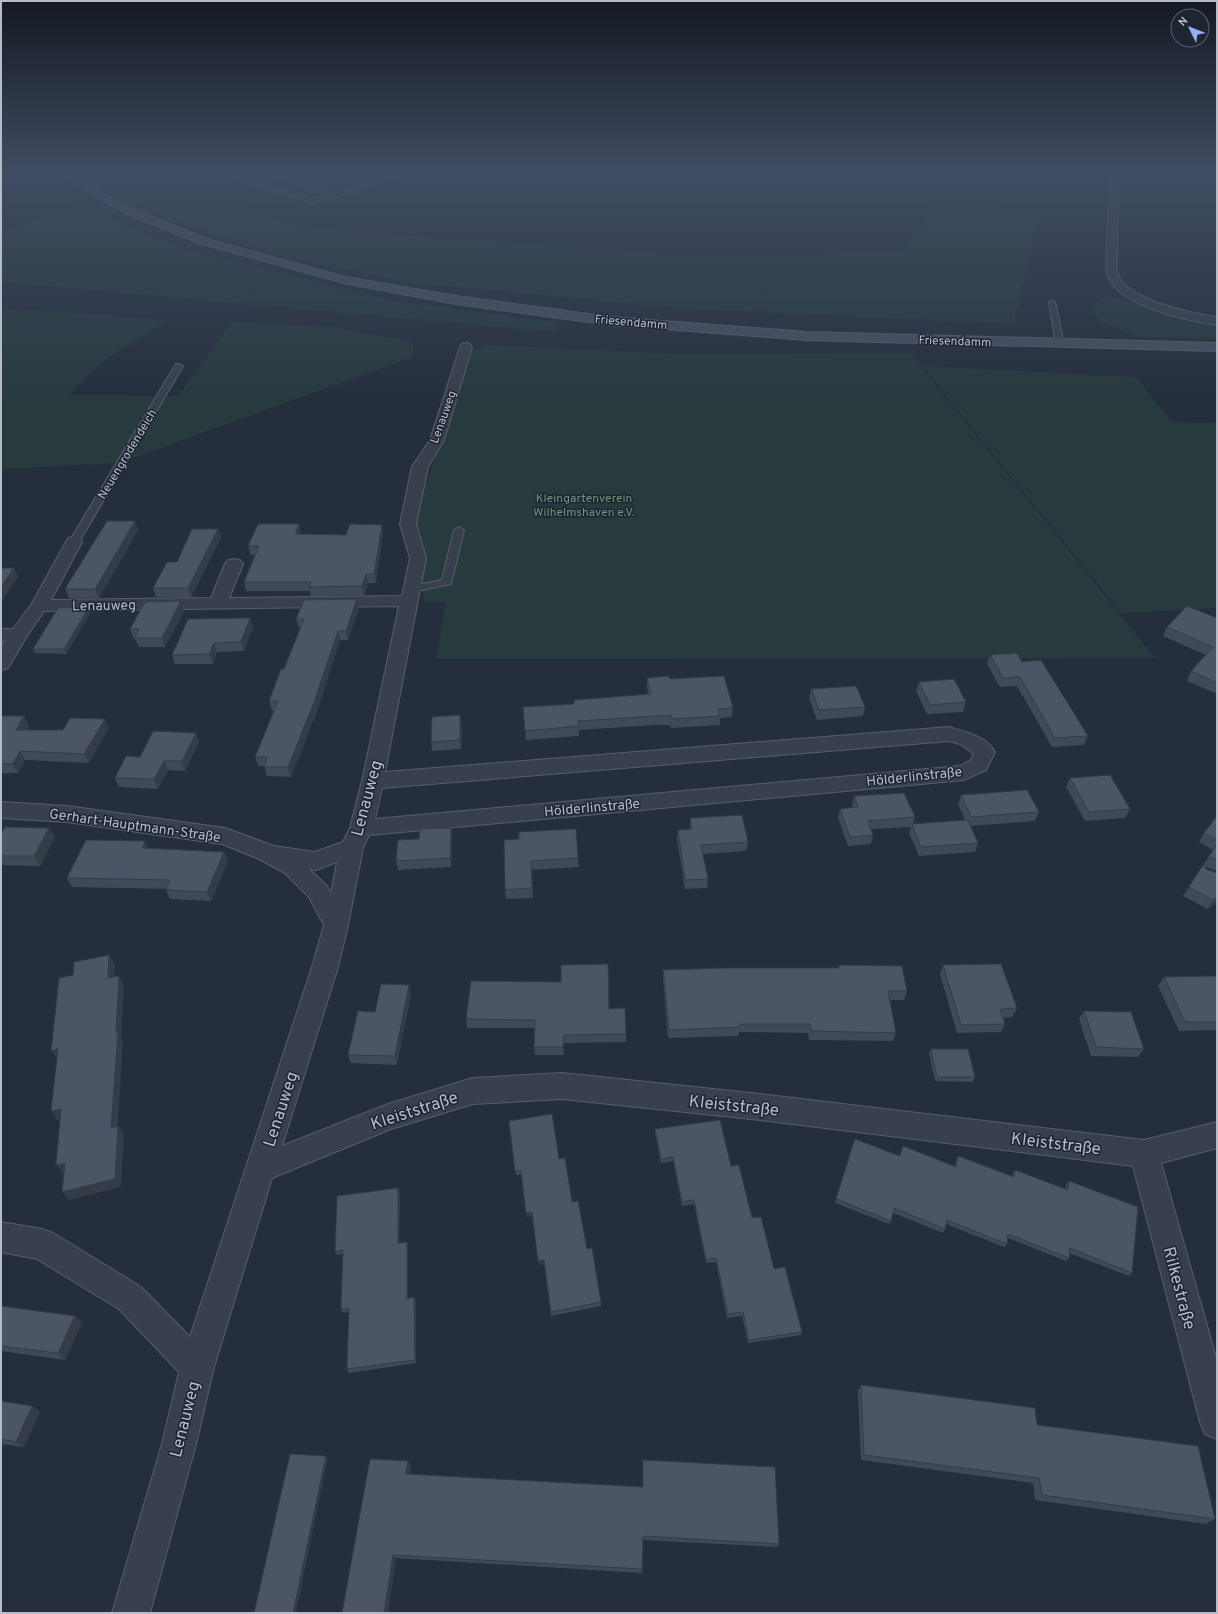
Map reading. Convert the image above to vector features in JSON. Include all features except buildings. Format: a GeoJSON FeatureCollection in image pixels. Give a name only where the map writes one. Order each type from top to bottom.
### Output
{"type":"FeatureCollection","features":[{"type":"Feature","properties":{"kind":"main road","name":"Friesendamm"},"geometry":{"type":"LineString","coordinates":[[233,249],[344,280],[456,300],[611,322],[798,336],[1217,347]]}},
{"type":"Feature","properties":{"kind":"street"},"geometry":{"type":"LineString","coordinates":[[1111,249],[1111,273],[1117,284],[1128,293],[1160,307],[1217,321]]}},
{"type":"Feature","properties":{"kind":"street","name":"Lenauweg"},"geometry":{"type":"LineString","coordinates":[[131,1613],[179,1444],[196,1367],[325,967],[357,838],[373,781],[418,558],[408,524],[420,467],[437,440],[466,347]]}},
{"type":"Feature","properties":{"kind":"street"},"geometry":{"type":"LineString","coordinates":[[1,664],[10,635],[38,606],[74,542]]}},
{"type":"Feature","properties":{"kind":"street"},"geometry":{"type":"LineString","coordinates":[[218,604],[234,564]]}},
{"type":"Feature","properties":{"kind":"street","name":"Lenauweg"},"geometry":{"type":"LineString","coordinates":[[38,606],[218,604],[410,595]]}},
{"type":"Feature","properties":{"kind":"street","name":"Hölderlinstraße"},"geometry":{"type":"LineString","coordinates":[[357,838],[964,773],[979,765],[985,752],[967,739],[949,734],[373,781]]}},
{"type":"Feature","properties":{"kind":"street","name":"Gerhart-Hauptmann-Straße"},"geometry":{"type":"LineString","coordinates":[[1,810],[67,814],[225,836],[265,852],[293,868],[318,891],[336,925]]}},
{"type":"Feature","properties":{"kind":"street","name":"Gerhart-Hauptmann-Straße"},"geometry":{"type":"LineString","coordinates":[[265,852],[316,861],[357,838]]}},
{"type":"Feature","properties":{"kind":"street","name":"Kleiststraße"},"geometry":{"type":"LineString","coordinates":[[261,1168],[388,1117],[473,1091],[562,1086],[759,1107],[1144,1154],[1217,1135]]}},
{"type":"Feature","properties":{"kind":"street","name":"Rilkestraße"},"geometry":{"type":"LineString","coordinates":[[1144,1154],[1217,1422]]}},
{"type":"Feature","properties":{"kind":"street"},"geometry":{"type":"LineString","coordinates":[[1,1237],[42,1244],[130,1298],[196,1367]]}},
{"type":"Feature","properties":{"kind":"lane"},"geometry":{"type":"LineString","coordinates":[[1052,302],[1060,344]]}},
{"type":"Feature","properties":{"kind":"lane","name":"Neuengrodendeich"},"geometry":{"type":"LineString","coordinates":[[74,542],[179,366]]}},
{"type":"Feature","properties":{"kind":"lane"},"geometry":{"type":"LineString","coordinates":[[410,595],[447,582],[458,530]]}},
{"type":"Feature","properties":{"kind":"green space"},"geometry":{"type":"Polygon","coordinates":[[[1,249],[188,249],[390,300],[559,323],[556,332],[1,282],[1,249]]]}},
{"type":"Feature","properties":{"kind":"green space"},"geometry":{"type":"Polygon","coordinates":[[[259,249],[605,249],[700,256],[903,251],[904,249],[1032,249],[1013,324],[680,308],[405,282],[259,249]]]}},
{"type":"Feature","properties":{"kind":"green space"},"geometry":{"type":"Polygon","coordinates":[[[1105,295],[1187,318],[1217,323],[1217,339],[1139,337],[1100,322],[1091,305],[1105,295]]]}},
{"type":"Feature","properties":{"kind":"green space"},"geometry":{"type":"Polygon","coordinates":[[[5,309],[108,315],[167,321],[104,360],[69,395],[178,396],[232,322],[332,327],[413,342],[413,357],[119,463],[1,469],[1,312],[5,309]]]}},
{"type":"Feature","properties":{"kind":"green space","name":"Kleingartenverein Wilhelmshaven e.V."},"geometry":{"type":"Polygon","coordinates":[[[485,345],[677,354],[910,353],[1155,658],[436,659],[446,602],[424,602],[416,513],[472,350],[485,345]]]}},
{"type":"Feature","properties":{"kind":"green space"},"geometry":{"type":"Polygon","coordinates":[[[922,366],[1136,377],[1172,422],[1217,423],[1217,608],[1121,613],[922,366]]]}}]}
